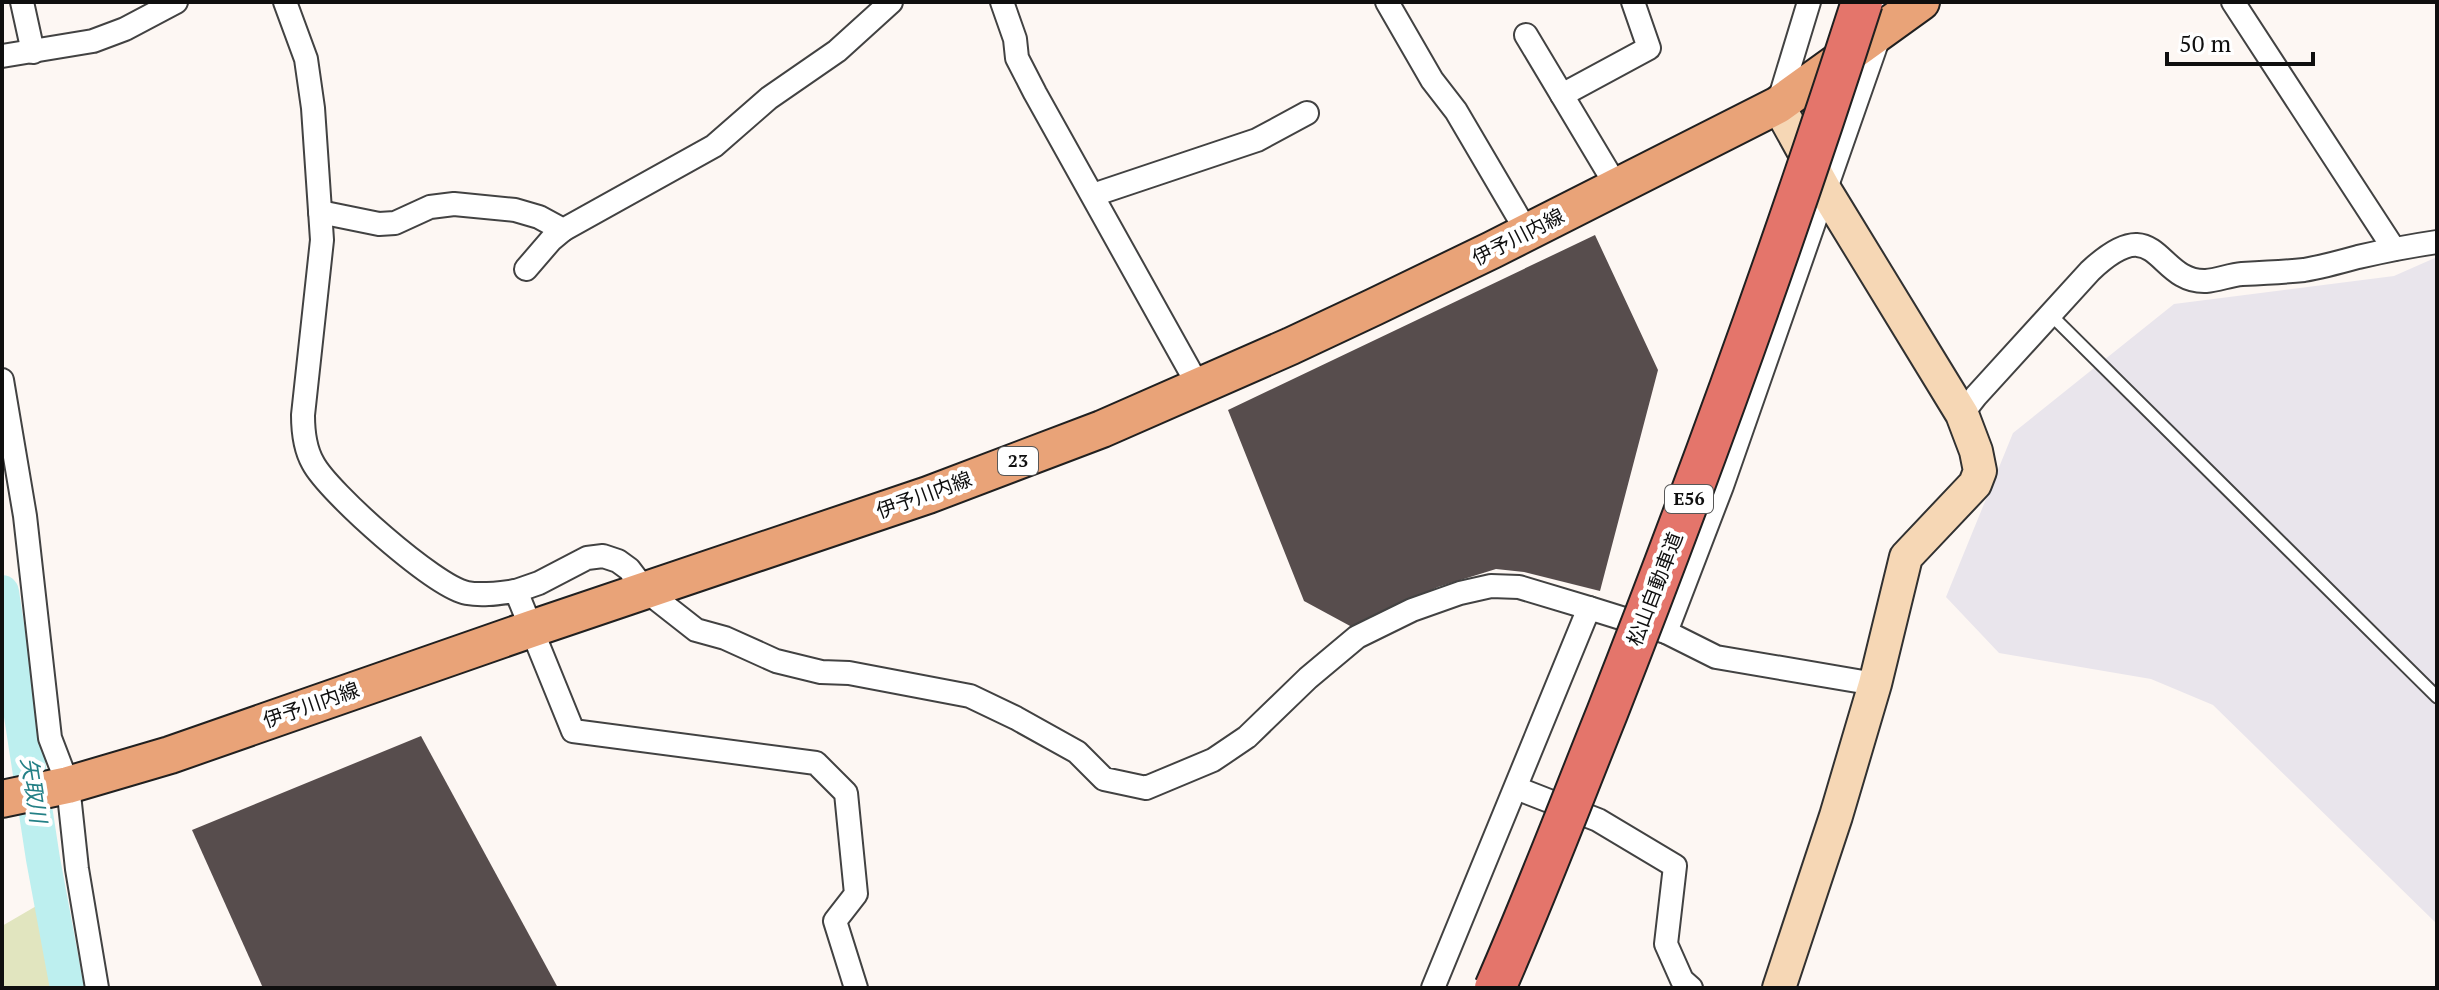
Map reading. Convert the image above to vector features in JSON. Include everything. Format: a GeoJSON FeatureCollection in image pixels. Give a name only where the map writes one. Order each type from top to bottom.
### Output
{"type":"FeatureCollection","features":[{"type":"Feature","properties":{"kind":"highway","name":"松山自動車道"},"geometry":{"type":"LineString","coordinates":[[1495,988],[1657,585],[1780,250],[1878,12]]}},
{"type":"Feature","properties":{"kind":"main road","name":"伊予川内線"},"geometry":{"type":"LineString","coordinates":[[4,799],[62,787],[170,755],[928,495],[1102,429],[1305,340],[1778,105],[1878,12],[1921,2]]}},
{"type":"Feature","properties":{"kind":"street"},"geometry":{"type":"LineString","coordinates":[[22,2],[33,52]]}},
{"type":"Feature","properties":{"kind":"street"},"geometry":{"type":"LineString","coordinates":[[2,56],[93,41],[125,29],[176,2]]}},
{"type":"Feature","properties":{"kind":"street"},"geometry":{"type":"LineString","coordinates":[[285,2],[306,59],[313,108],[322,240],[303,431],[313,465],[394,546],[451,587],[479,594],[516,591],[539,583],[587,558],[603,556],[629,569],[645,590],[696,630],[725,638],[776,661],[821,672],[849,673],[970,696],[1077,752],[1104,779],[1146,788],[1213,760],[1247,737],[1308,678],[1357,637],[1412,610],[1491,586],[1519,587],[1666,632],[1716,657],[1875,684]]}},
{"type":"Feature","properties":{"kind":"street"},"geometry":{"type":"LineString","coordinates":[[526,269],[563,230],[714,146],[769,98],[837,51],[891,2]]}},
{"type":"Feature","properties":{"kind":"street"},"geometry":{"type":"LineString","coordinates":[[1002,2],[1015,39],[1017,58],[1199,387]]}},
{"type":"Feature","properties":{"kind":"street"},"geometry":{"type":"LineString","coordinates":[[1387,2],[1527,232]]}},
{"type":"Feature","properties":{"kind":"street"},"geometry":{"type":"LineString","coordinates":[[1562,95],[1649,48],[1633,2]]}},
{"type":"Feature","properties":{"kind":"street"},"geometry":{"type":"LineString","coordinates":[[1779,988],[1836,816],[1875,684],[1906,557],[1975,484],[1980,471],[1962,414],[1825,190],[1778,105],[1809,2]]}},
{"type":"Feature","properties":{"kind":"street"},"geometry":{"type":"LineString","coordinates":[[2233,2],[2394,249]]}},
{"type":"Feature","properties":{"kind":"street"},"geometry":{"type":"LineString","coordinates":[[1666,632],[1722,486],[1825,190],[1878,12]]}},
{"type":"Feature","properties":{"kind":"street"},"geometry":{"type":"LineString","coordinates":[[1526,35],[1617,187]]}},
{"type":"Feature","properties":{"kind":"street"},"geometry":{"type":"LineString","coordinates":[[1093,195],[1257,140],[1307,113]]}},
{"type":"Feature","properties":{"kind":"street"},"geometry":{"type":"LineString","coordinates":[[320,212],[379,224],[395,223],[430,207],[454,204],[515,210],[539,217],[563,230]]}},
{"type":"Feature","properties":{"kind":"street"},"geometry":{"type":"LineString","coordinates":[[1962,414],[2109,253],[2140,245],[2156,251],[2188,279],[2205,281],[2239,274],[2307,270],[2437,242]]}},
{"type":"Feature","properties":{"kind":"street"},"geometry":{"type":"LineString","coordinates":[[2,380],[25,516],[50,738],[62,787],[97,988]]}},
{"type":"Feature","properties":{"kind":"street"},"geometry":{"type":"LineString","coordinates":[[516,591],[573,731],[816,763],[846,793],[856,894],[835,921],[856,988]]}},
{"type":"Feature","properties":{"kind":"street"},"geometry":{"type":"LineString","coordinates":[[1433,988],[1589,608]]}},
{"type":"Feature","properties":{"kind":"street"},"geometry":{"type":"LineString","coordinates":[[1516,788],[1598,820],[1675,866],[1666,944],[1682,980],[1691,988]]}},
{"type":"Feature","properties":{"kind":"lane"},"geometry":{"type":"LineString","coordinates":[[2051,315],[2437,697]]}},
{"type":"Feature","properties":{"kind":"shaded area"},"geometry":{"type":"Polygon","coordinates":[[[2437,257],[2437,924],[2213,705],[2151,679],[1999,653],[1946,597],[2013,433],[2174,304],[2394,276],[2437,257]]]}},
{"type":"Feature","properties":{"kind":"green space"},"geometry":{"type":"Polygon","coordinates":[[[62,891],[78,988],[2,988],[2,926],[62,891]]]}},
{"type":"Feature","properties":{"kind":"building"},"geometry":{"type":"Polygon","coordinates":[[[1595,235],[1658,370],[1600,591],[1524,572],[1496,569],[1438,587],[1352,627],[1304,601],[1228,410],[1595,235]]]}},
{"type":"Feature","properties":{"kind":"building"},"geometry":{"type":"Polygon","coordinates":[[[421,736],[558,988],[263,988],[192,830],[421,736]]]}},
{"type":"Feature","properties":{"kind":"waterway","name":"矢取川"},"geometry":{"type":"LineString","coordinates":[[2,592],[43,859],[67,988]]}}]}
